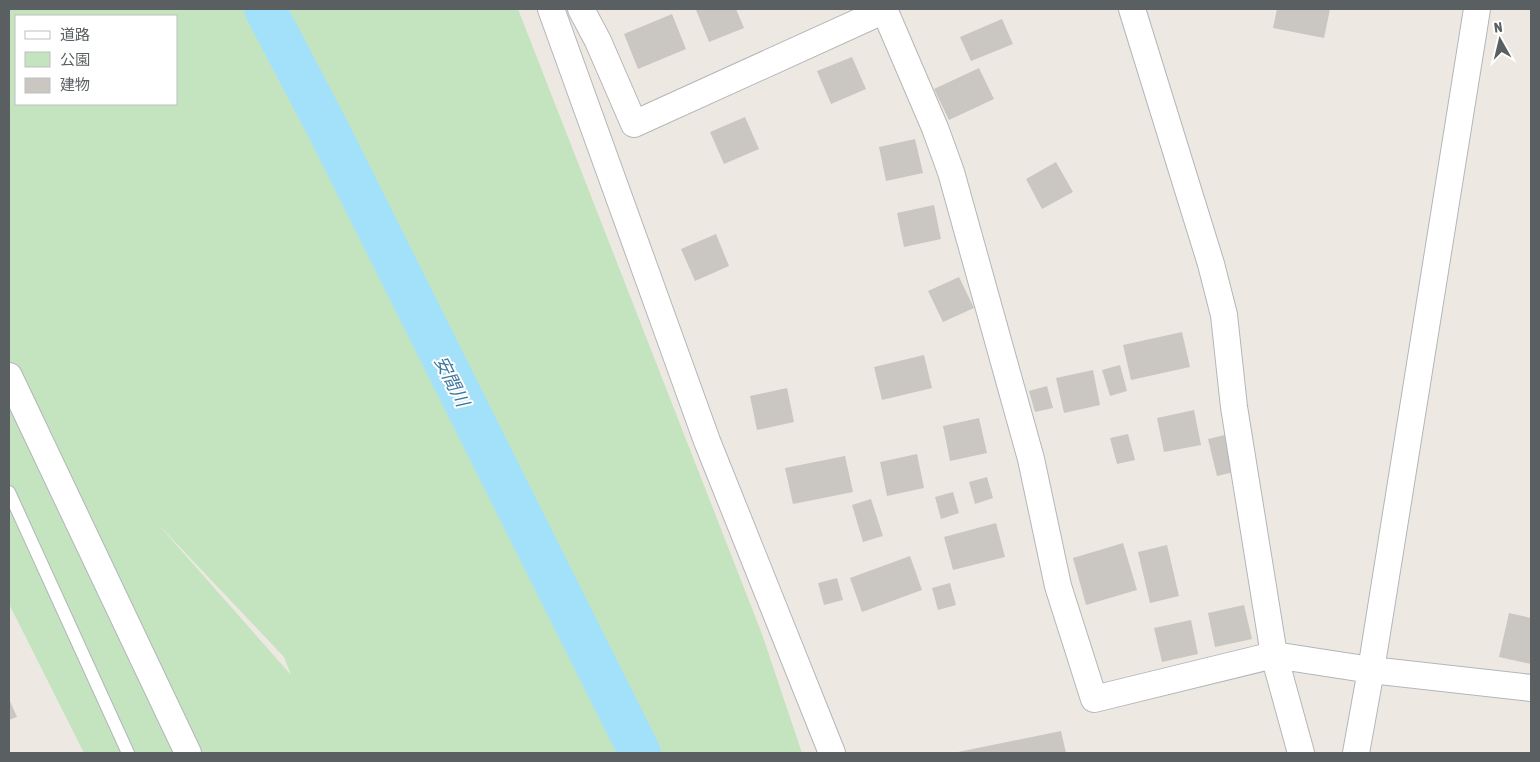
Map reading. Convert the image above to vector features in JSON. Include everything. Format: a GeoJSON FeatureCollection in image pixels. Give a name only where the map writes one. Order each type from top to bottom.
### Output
{"type":"FeatureCollection","features":[{"type":"Feature","properties":{"kind":"street"},"geometry":{"type":"LineString","coordinates":[[551,9],[707,441],[832,753]]}},
{"type":"Feature","properties":{"kind":"street"},"geometry":{"type":"LineString","coordinates":[[581,9],[598,41],[634,124],[885,10],[935,128],[951,172],[1031,458],[1058,586],[1094,699],[1274,656],[1371,670],[1469,679],[1531,688]]}},
{"type":"Feature","properties":{"kind":"street"},"geometry":{"type":"LineString","coordinates":[[1132,9],[1211,264],[1224,315],[1234,407],[1274,656],[1301,753]]}},
{"type":"Feature","properties":{"kind":"street"},"geometry":{"type":"LineString","coordinates":[[1356,753],[1477,9]]}},
{"type":"Feature","properties":{"kind":"street"},"geometry":{"type":"LineString","coordinates":[[9,376],[188,753]]}},
{"type":"Feature","properties":{"kind":"lane"},"geometry":{"type":"LineString","coordinates":[[9,492],[128,753]]}},
{"type":"Feature","properties":{"kind":"green space"},"geometry":{"type":"Polygon","coordinates":[[[9,9],[518,9],[762,634],[802,753],[84,753],[9,604],[9,9]],[[157,523],[291,675],[284,657],[157,523]]]}},
{"type":"Feature","properties":{"kind":"building"},"geometry":{"type":"Polygon","coordinates":[[[736,9],[744,28],[709,42],[696,10],[736,9]]]}},
{"type":"Feature","properties":{"kind":"building"},"geometry":{"type":"Polygon","coordinates":[[[1277,9],[1330,9],[1324,38],[1273,28],[1277,9]]]}},
{"type":"Feature","properties":{"kind":"building"},"geometry":{"type":"Polygon","coordinates":[[[672,14],[686,49],[638,69],[624,34],[672,14]]]}},
{"type":"Feature","properties":{"kind":"building"},"geometry":{"type":"Polygon","coordinates":[[[1002,19],[1013,44],[971,61],[960,37],[1002,19]]]}},
{"type":"Feature","properties":{"kind":"building"},"geometry":{"type":"Polygon","coordinates":[[[852,57],[866,89],[831,104],[817,71],[852,57]]]}},
{"type":"Feature","properties":{"kind":"building"},"geometry":{"type":"Polygon","coordinates":[[[979,68],[994,99],[949,120],[934,89],[979,68]]]}},
{"type":"Feature","properties":{"kind":"building"},"geometry":{"type":"Polygon","coordinates":[[[745,117],[759,149],[724,164],[710,132],[745,117]]]}},
{"type":"Feature","properties":{"kind":"building"},"geometry":{"type":"Polygon","coordinates":[[[915,139],[923,173],[886,181],[879,147],[915,139]]]}},
{"type":"Feature","properties":{"kind":"building"},"geometry":{"type":"Polygon","coordinates":[[[1056,162],[1073,192],[1042,209],[1026,179],[1056,162]]]}},
{"type":"Feature","properties":{"kind":"building"},"geometry":{"type":"Polygon","coordinates":[[[934,205],[941,239],[904,247],[897,213],[934,205]]]}},
{"type":"Feature","properties":{"kind":"building"},"geometry":{"type":"Polygon","coordinates":[[[716,234],[729,266],[695,281],[681,249],[716,234]]]}},
{"type":"Feature","properties":{"kind":"building"},"geometry":{"type":"Polygon","coordinates":[[[959,277],[974,308],[943,322],[928,291],[959,277]]]}},
{"type":"Feature","properties":{"kind":"building"},"geometry":{"type":"Polygon","coordinates":[[[1182,332],[1190,367],[1131,380],[1123,345],[1182,332]]]}},
{"type":"Feature","properties":{"kind":"building"},"geometry":{"type":"Polygon","coordinates":[[[924,355],[932,388],[882,400],[874,367],[924,355]]]}},
{"type":"Feature","properties":{"kind":"building"},"geometry":{"type":"Polygon","coordinates":[[[1120,365],[1127,391],[1110,396],[1102,370],[1120,365]]]}},
{"type":"Feature","properties":{"kind":"building"},"geometry":{"type":"Polygon","coordinates":[[[1093,370],[1100,405],[1064,413],[1056,378],[1093,370]]]}},
{"type":"Feature","properties":{"kind":"building"},"geometry":{"type":"Polygon","coordinates":[[[1047,386],[1053,408],[1035,412],[1029,391],[1047,386]]]}},
{"type":"Feature","properties":{"kind":"building"},"geometry":{"type":"Polygon","coordinates":[[[787,388],[794,422],[757,430],[750,396],[787,388]]]}},
{"type":"Feature","properties":{"kind":"building"},"geometry":{"type":"Polygon","coordinates":[[[1194,410],[1201,445],[1164,452],[1157,418],[1194,410]]]}},
{"type":"Feature","properties":{"kind":"building"},"geometry":{"type":"Polygon","coordinates":[[[979,418],[987,453],[950,461],[943,426],[979,418]]]}},
{"type":"Feature","properties":{"kind":"building"},"geometry":{"type":"Polygon","coordinates":[[[1128,434],[1135,460],[1117,464],[1110,438],[1128,434]]]}},
{"type":"Feature","properties":{"kind":"building"},"geometry":{"type":"Polygon","coordinates":[[[1225,435],[1234,472],[1217,476],[1208,439],[1225,435]]]}},
{"type":"Feature","properties":{"kind":"building"},"geometry":{"type":"Polygon","coordinates":[[[917,454],[924,488],[887,496],[880,462],[917,454]]]}},
{"type":"Feature","properties":{"kind":"building"},"geometry":{"type":"Polygon","coordinates":[[[845,456],[853,492],[793,504],[785,468],[845,456]]]}},
{"type":"Feature","properties":{"kind":"building"},"geometry":{"type":"Polygon","coordinates":[[[987,477],[993,498],[975,504],[969,482],[987,477]]]}},
{"type":"Feature","properties":{"kind":"building"},"geometry":{"type":"Polygon","coordinates":[[[953,492],[959,513],[941,519],[935,497],[953,492]]]}},
{"type":"Feature","properties":{"kind":"building"},"geometry":{"type":"Polygon","coordinates":[[[871,499],[883,536],[863,542],[852,505],[871,499]]]}},
{"type":"Feature","properties":{"kind":"building"},"geometry":{"type":"Polygon","coordinates":[[[996,523],[1005,557],[953,570],[944,537],[996,523]]]}},
{"type":"Feature","properties":{"kind":"building"},"geometry":{"type":"Polygon","coordinates":[[[1123,543],[1137,590],[1086,605],[1073,558],[1123,543]]]}},
{"type":"Feature","properties":{"kind":"building"},"geometry":{"type":"Polygon","coordinates":[[[1167,545],[1179,596],[1150,603],[1138,552],[1167,545]]]}},
{"type":"Feature","properties":{"kind":"building"},"geometry":{"type":"Polygon","coordinates":[[[910,556],[922,590],[862,612],[850,578],[910,556]]]}},
{"type":"Feature","properties":{"kind":"building"},"geometry":{"type":"Polygon","coordinates":[[[837,578],[843,600],[824,605],[818,583],[837,578]]]}},
{"type":"Feature","properties":{"kind":"building"},"geometry":{"type":"Polygon","coordinates":[[[950,583],[956,605],[938,610],[932,588],[950,583]]]}},
{"type":"Feature","properties":{"kind":"building"},"geometry":{"type":"Polygon","coordinates":[[[1244,605],[1252,639],[1215,647],[1208,613],[1244,605]]]}},
{"type":"Feature","properties":{"kind":"building"},"geometry":{"type":"Polygon","coordinates":[[[1509,613],[1531,618],[1531,664],[1499,657],[1509,613]]]}},
{"type":"Feature","properties":{"kind":"building"},"geometry":{"type":"Polygon","coordinates":[[[1191,620],[1198,654],[1162,662],[1154,628],[1191,620]]]}},
{"type":"Feature","properties":{"kind":"building"},"geometry":{"type":"Polygon","coordinates":[[[9,699],[17,717],[9,720],[9,699]]]}},
{"type":"Feature","properties":{"kind":"building"},"geometry":{"type":"Polygon","coordinates":[[[1061,731],[1066,753],[958,753],[958,752],[1061,731]]]}},
{"type":"Feature","properties":{"kind":"waterway","name":"安間川"},"geometry":{"type":"LineString","coordinates":[[265,9],[328,129],[640,753]]}}]}
